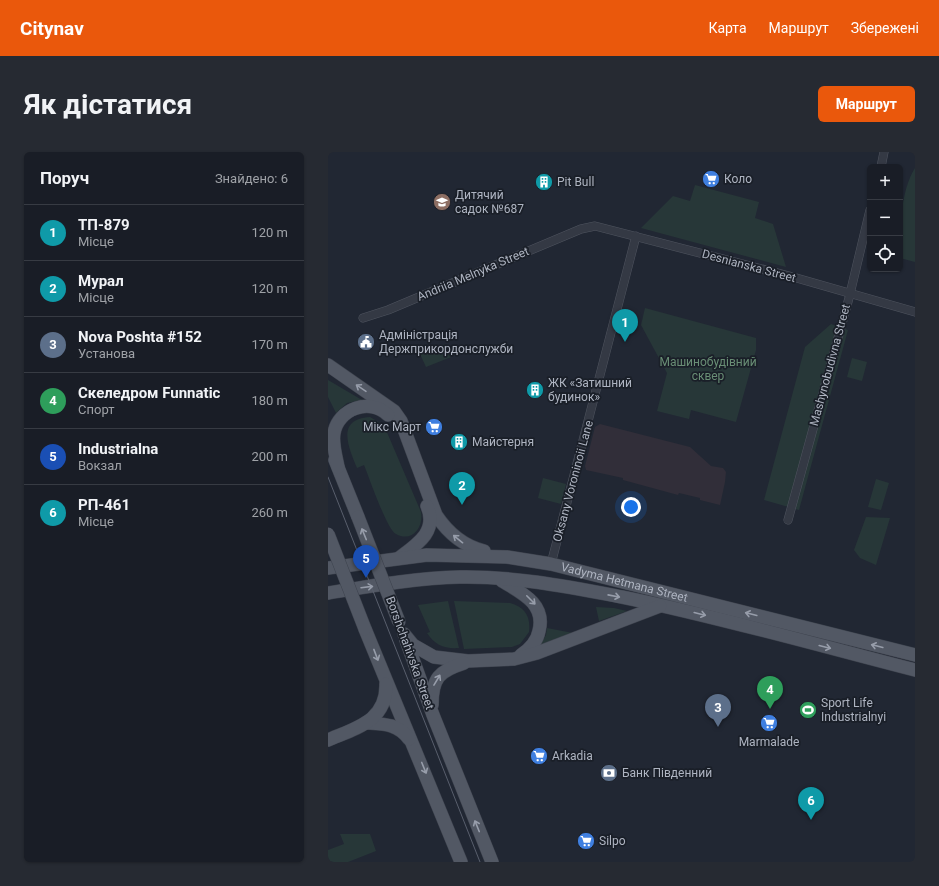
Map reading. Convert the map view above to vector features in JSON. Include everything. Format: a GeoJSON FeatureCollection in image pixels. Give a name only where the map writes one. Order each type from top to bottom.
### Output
{"type":"FeatureCollection","features":[{"type":"Feature","properties":{"kind":"main road"},"geometry":{"type":"LineString","coordinates":[[328,366],[394,411],[401,421],[436,515],[444,528],[467,546],[507,557]]}},
{"type":"Feature","properties":{"kind":"main road"},"geometry":{"type":"LineString","coordinates":[[338,467],[333,442],[334,431],[341,417],[355,408],[365,406],[376,407],[386,412],[393,420],[430,512],[429,528],[423,540],[399,558]]}},
{"type":"Feature","properties":{"kind":"main road","name":"Borshchahivska Street"},"geometry":{"type":"LineString","coordinates":[[328,443],[404,634],[432,715],[492,862]]}},
{"type":"Feature","properties":{"kind":"main road"},"geometry":{"type":"LineString","coordinates":[[328,534],[386,681],[415,747],[461,862]]}},
{"type":"Feature","properties":{"kind":"main road","name":"Vadyma Hetmana Street"},"geometry":{"type":"LineString","coordinates":[[328,568],[399,558],[466,555],[507,557],[551,564],[915,655]]}},
{"type":"Feature","properties":{"kind":"main road","name":"Vadyma Hetmana Street"},"geometry":{"type":"LineString","coordinates":[[328,593],[425,580],[460,577],[499,579],[576,588],[662,605],[915,670]]}},
{"type":"Feature","properties":{"kind":"main road"},"geometry":{"type":"LineString","coordinates":[[499,579],[532,601],[539,611],[541,618],[538,635],[533,646],[514,659]]}},
{"type":"Feature","properties":{"kind":"main road"},"geometry":{"type":"LineString","coordinates":[[404,634],[413,645],[434,657],[468,661],[514,659],[537,653],[662,605]]}},
{"type":"Feature","properties":{"kind":"main road"},"geometry":{"type":"LineString","coordinates":[[432,715],[432,691],[439,675],[452,667],[468,661]]}},
{"type":"Feature","properties":{"kind":"main road"},"geometry":{"type":"LineString","coordinates":[[328,740],[367,723],[382,707],[386,695],[386,681]]}},
{"type":"Feature","properties":{"kind":"main road"},"geometry":{"type":"LineString","coordinates":[[367,723],[390,724],[403,731],[415,747]]}},
{"type":"Feature","properties":{"kind":"street"},"geometry":{"type":"LineString","coordinates":[[882,164],[884,152]]}},
{"type":"Feature","properties":{"kind":"street","name":"Mashynobudivna Street"},"geometry":{"type":"LineString","coordinates":[[788,520],[850,293],[867,222]]}},
{"type":"Feature","properties":{"kind":"street","name":"Desnianska Street"},"geometry":{"type":"LineString","coordinates":[[582,229],[595,226],[636,236],[850,293],[915,312]]}},
{"type":"Feature","properties":{"kind":"street","name":"Andriia Melnyka Street"},"geometry":{"type":"LineString","coordinates":[[363,318],[388,310],[582,229]]}},
{"type":"Feature","properties":{"kind":"street","name":"Oksany Voroninoii Lane"},"geometry":{"type":"LineString","coordinates":[[551,564],[636,236]]}},
{"type":"Feature","properties":{"kind":"shaded area"},"geometry":{"type":"Polygon","coordinates":[[[600,424],[690,447],[711,466],[723,468],[726,472],[720,505],[700,500],[700,498],[679,493],[678,495],[623,480],[623,478],[586,470],[585,466],[595,427],[600,424]]]}},
{"type":"Feature","properties":{"kind":"green space"},"geometry":{"type":"Polygon","coordinates":[[[915,168],[915,262],[903,259],[903,206],[906,188],[915,168]]]}},
{"type":"Feature","properties":{"kind":"green space"},"geometry":{"type":"Polygon","coordinates":[[[695,185],[759,202],[755,218],[773,224],[786,267],[641,228],[673,196],[690,201],[695,185]]]}},
{"type":"Feature","properties":{"kind":"green space","name":"Машинобудівний сквер"},"geometry":{"type":"Polygon","coordinates":[[[645,308],[756,338],[756,350],[736,422],[691,410],[689,419],[657,411],[667,373],[641,325],[645,308]]]}},
{"type":"Feature","properties":{"kind":"green space"},"geometry":{"type":"Polygon","coordinates":[[[831,324],[848,330],[799,510],[764,500],[805,347],[831,324]]]}},
{"type":"Feature","properties":{"kind":"green space"},"geometry":{"type":"Polygon","coordinates":[[[445,344],[451,357],[426,367],[420,354],[445,344]]]}},
{"type":"Feature","properties":{"kind":"green space"},"geometry":{"type":"Polygon","coordinates":[[[852,358],[867,362],[862,381],[847,377],[852,358]]]}},
{"type":"Feature","properties":{"kind":"green space"},"geometry":{"type":"Polygon","coordinates":[[[328,380],[362,400],[347,403],[336,413],[328,397],[328,380]]]}},
{"type":"Feature","properties":{"kind":"green space"},"geometry":{"type":"Polygon","coordinates":[[[370,417],[382,424],[386,430],[421,512],[421,523],[416,532],[412,535],[402,536],[396,534],[392,530],[383,514],[364,465],[357,468],[348,444],[348,429],[352,423],[359,419],[370,417]]]}},
{"type":"Feature","properties":{"kind":"green space"},"geometry":{"type":"Polygon","coordinates":[[[543,478],[566,484],[561,504],[538,498],[543,478]]]}},
{"type":"Feature","properties":{"kind":"green space"},"geometry":{"type":"Polygon","coordinates":[[[876,479],[889,483],[881,510],[868,507],[876,479]]]}},
{"type":"Feature","properties":{"kind":"green space"},"geometry":{"type":"Polygon","coordinates":[[[866,517],[890,518],[876,565],[860,558],[854,550],[866,517]]]}},
{"type":"Feature","properties":{"kind":"green space"},"geometry":{"type":"Polygon","coordinates":[[[448,601],[459,648],[444,647],[433,641],[427,633],[430,632],[418,605],[448,601]]]}},
{"type":"Feature","properties":{"kind":"green space"},"geometry":{"type":"Polygon","coordinates":[[[454,601],[510,603],[520,607],[528,617],[529,632],[520,644],[512,647],[464,649],[454,601]]]}},
{"type":"Feature","properties":{"kind":"green space"},"geometry":{"type":"Polygon","coordinates":[[[596,607],[614,608],[627,611],[599,621],[596,607]]]}},
{"type":"Feature","properties":{"kind":"green space"},"geometry":{"type":"Polygon","coordinates":[[[547,628],[573,633],[540,645],[546,635],[547,628]]]}},
{"type":"Feature","properties":{"kind":"green space"},"geometry":{"type":"Polygon","coordinates":[[[340,834],[370,834],[376,851],[348,862],[328,862],[328,850],[344,844],[340,834]]]}},
{"type":"Feature","properties":{"kind":"tram line"},"geometry":{"type":"LineString","coordinates":[[328,477],[480,862]]}},
{"type":"Feature","properties":{"kind":"place","name":"Коло"},"geometry":{"type":"Point","coordinates":[711,179]}},
{"type":"Feature","properties":{"kind":"place","name":"Pit Bull"},"geometry":{"type":"Point","coordinates":[544,182]}},
{"type":"Feature","properties":{"kind":"place","name":"Дитячий садок №687"},"geometry":{"type":"Point","coordinates":[442,202]}},
{"type":"Feature","properties":{"kind":"place","name":"Адміністрація Держприкордонслужби"},"geometry":{"type":"Point","coordinates":[366,342]}},
{"type":"Feature","properties":{"kind":"place","name":"ТП-879"},"geometry":{"type":"Point","coordinates":[625,342]}},
{"type":"Feature","properties":{"kind":"place","name":"ЖК «Затишний будинок»"},"geometry":{"type":"Point","coordinates":[535,390]}},
{"type":"Feature","properties":{"kind":"place","name":"Мікс Март"},"geometry":{"type":"Point","coordinates":[434,427]}},
{"type":"Feature","properties":{"kind":"place","name":"Майстерня"},"geometry":{"type":"Point","coordinates":[459,442]}},
{"type":"Feature","properties":{"kind":"place","name":"Мурал"},"geometry":{"type":"Point","coordinates":[462,505]}},
{"type":"Feature","properties":{"kind":"place","name":"Industrialna"},"geometry":{"type":"Point","coordinates":[366,578]}},
{"type":"Feature","properties":{"kind":"place","name":"Скеледром Funnatic"},"geometry":{"type":"Point","coordinates":[770,709]}},
{"type":"Feature","properties":{"kind":"place","name":"Sport Life Industrialnyi"},"geometry":{"type":"Point","coordinates":[808,710]}},
{"type":"Feature","properties":{"kind":"place","name":"Marmalade"},"geometry":{"type":"Point","coordinates":[769,723]}},
{"type":"Feature","properties":{"kind":"place","name":"Nova Poshta #152"},"geometry":{"type":"Point","coordinates":[718,727]}},
{"type":"Feature","properties":{"kind":"place","name":"Arkadia"},"geometry":{"type":"Point","coordinates":[539,756]}},
{"type":"Feature","properties":{"kind":"place","name":"Банк Південний"},"geometry":{"type":"Point","coordinates":[609,773]}},
{"type":"Feature","properties":{"kind":"place","name":"РП-461"},"geometry":{"type":"Point","coordinates":[811,820]}},
{"type":"Feature","properties":{"kind":"place","name":"Silpo"},"geometry":{"type":"Point","coordinates":[586,841]}}]}
